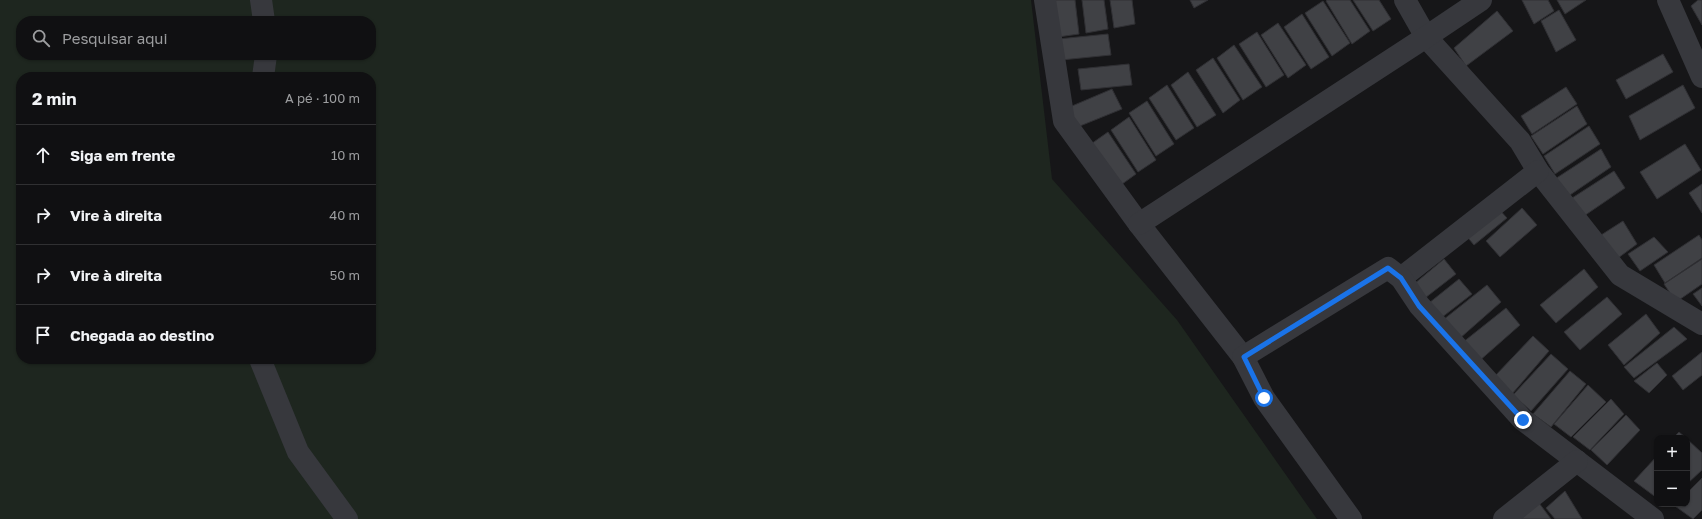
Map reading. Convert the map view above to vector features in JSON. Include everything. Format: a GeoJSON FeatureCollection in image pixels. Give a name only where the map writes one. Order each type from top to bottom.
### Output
{"type":"FeatureCollection","features":[{"type":"Feature","properties":{"kind":"street"},"geometry":{"type":"LineString","coordinates":[[261,0],[263,16]]}},
{"type":"Feature","properties":{"kind":"street"},"geometry":{"type":"LineString","coordinates":[[1046,0],[1064,121],[1139,224],[1244,357],[1264,398],[1351,519]]}},
{"type":"Feature","properties":{"kind":"street"},"geometry":{"type":"LineString","coordinates":[[1405,0],[1426,38],[1520,141],[1538,171],[1620,275],[1702,324]]}},
{"type":"Feature","properties":{"kind":"street"},"geometry":{"type":"LineString","coordinates":[[1139,224],[1426,38],[1481,0]]}},
{"type":"Feature","properties":{"kind":"street"},"geometry":{"type":"LineString","coordinates":[[1668,0],[1702,77]]}},
{"type":"Feature","properties":{"kind":"street"},"geometry":{"type":"LineString","coordinates":[[264,72],[266,60]]}},
{"type":"Feature","properties":{"kind":"street"},"geometry":{"type":"LineString","coordinates":[[1401,278],[1538,171]]}},
{"type":"Feature","properties":{"kind":"street"},"geometry":{"type":"LineString","coordinates":[[1244,357],[1388,268],[1401,278],[1419,306],[1523,420],[1653,519]]}},
{"type":"Feature","properties":{"kind":"street"},"geometry":{"type":"LineString","coordinates":[[262,364],[298,452],[347,519]]}},
{"type":"Feature","properties":{"kind":"street"},"geometry":{"type":"LineString","coordinates":[[1504,519],[1578,461]]}},
{"type":"Feature","properties":{"kind":"shaded area"},"geometry":{"type":"Polygon","coordinates":[[[0,0],[1031,0],[1052,179],[1177,320],[1317,519],[0,519],[0,0]]]}},
{"type":"Feature","properties":{"kind":"building"},"geometry":{"type":"Polygon","coordinates":[[[1053,0],[1075,0],[1079,34],[1058,37],[1053,0]]]}},
{"type":"Feature","properties":{"kind":"building"},"geometry":{"type":"Polygon","coordinates":[[[1082,0],[1104,0],[1108,29],[1086,33],[1082,0]]]}},
{"type":"Feature","properties":{"kind":"building"},"geometry":{"type":"Polygon","coordinates":[[[1110,0],[1132,0],[1135,24],[1114,28],[1110,0]]]}},
{"type":"Feature","properties":{"kind":"building"},"geometry":{"type":"Polygon","coordinates":[[[1190,0],[1208,0],[1194,8],[1190,0]]]}},
{"type":"Feature","properties":{"kind":"building"},"geometry":{"type":"Polygon","coordinates":[[[1350,0],[1370,31],[1352,44],[1326,1],[1350,0]]]}},
{"type":"Feature","properties":{"kind":"building"},"geometry":{"type":"Polygon","coordinates":[[[1353,0],[1379,0],[1391,19],[1373,31],[1353,0]]]}},
{"type":"Feature","properties":{"kind":"building"},"geometry":{"type":"Polygon","coordinates":[[[1522,0],[1548,0],[1554,11],[1534,24],[1522,0]]]}},
{"type":"Feature","properties":{"kind":"building"},"geometry":{"type":"Polygon","coordinates":[[[1557,0],[1586,0],[1565,14],[1557,0]]]}},
{"type":"Feature","properties":{"kind":"building"},"geometry":{"type":"Polygon","coordinates":[[[1698,0],[1702,0],[1702,25],[1691,6],[1698,0]]]}},
{"type":"Feature","properties":{"kind":"building"},"geometry":{"type":"Polygon","coordinates":[[[1323,1],[1350,43],[1332,56],[1305,13],[1323,1]]]}},
{"type":"Feature","properties":{"kind":"building"},"geometry":{"type":"Polygon","coordinates":[[[1559,10],[1576,40],[1556,52],[1541,21],[1559,10]]]}},
{"type":"Feature","properties":{"kind":"building"},"geometry":{"type":"Polygon","coordinates":[[[1497,11],[1513,31],[1466,66],[1454,48],[1497,11]]]}},
{"type":"Feature","properties":{"kind":"building"},"geometry":{"type":"Polygon","coordinates":[[[1302,14],[1329,57],[1311,69],[1284,27],[1302,14]]]}},
{"type":"Feature","properties":{"kind":"building"},"geometry":{"type":"Polygon","coordinates":[[[1278,23],[1306,65],[1288,78],[1261,35],[1278,23]]]}},
{"type":"Feature","properties":{"kind":"building"},"geometry":{"type":"Polygon","coordinates":[[[1257,32],[1284,75],[1266,87],[1239,44],[1257,32]]]}},
{"type":"Feature","properties":{"kind":"building"},"geometry":{"type":"Polygon","coordinates":[[[1108,34],[1111,55],[1061,60],[1058,39],[1108,34]]]}},
{"type":"Feature","properties":{"kind":"building"},"geometry":{"type":"Polygon","coordinates":[[[1234,45],[1262,87],[1243,100],[1217,58],[1234,45]]]}},
{"type":"Feature","properties":{"kind":"building"},"geometry":{"type":"Polygon","coordinates":[[[1663,54],[1673,72],[1626,99],[1616,80],[1663,54]]]}},
{"type":"Feature","properties":{"kind":"building"},"geometry":{"type":"Polygon","coordinates":[[[1213,58],[1240,100],[1223,113],[1196,70],[1213,58]]]}},
{"type":"Feature","properties":{"kind":"building"},"geometry":{"type":"Polygon","coordinates":[[[1129,64],[1132,85],[1081,90],[1078,69],[1129,64]]]}},
{"type":"Feature","properties":{"kind":"building"},"geometry":{"type":"Polygon","coordinates":[[[1188,72],[1216,115],[1197,127],[1171,85],[1188,72]]]}},
{"type":"Feature","properties":{"kind":"building"},"geometry":{"type":"Polygon","coordinates":[[[1167,85],[1194,128],[1176,140],[1149,98],[1167,85]]]}},
{"type":"Feature","properties":{"kind":"building"},"geometry":{"type":"Polygon","coordinates":[[[1683,85],[1695,108],[1640,140],[1629,116],[1683,85]]]}},
{"type":"Feature","properties":{"kind":"building"},"geometry":{"type":"Polygon","coordinates":[[[1566,87],[1577,104],[1532,134],[1521,116],[1566,87]]]}},
{"type":"Feature","properties":{"kind":"building"},"geometry":{"type":"Polygon","coordinates":[[[1112,89],[1122,109],[1075,128],[1065,109],[1112,89]]]}},
{"type":"Feature","properties":{"kind":"building"},"geometry":{"type":"Polygon","coordinates":[[[1147,101],[1174,144],[1156,156],[1129,113],[1147,101]]]}},
{"type":"Feature","properties":{"kind":"building"},"geometry":{"type":"Polygon","coordinates":[[[1577,106],[1587,124],[1543,154],[1531,136],[1577,106]]]}},
{"type":"Feature","properties":{"kind":"building"},"geometry":{"type":"Polygon","coordinates":[[[1129,117],[1156,160],[1138,172],[1111,130],[1129,117]]]}},
{"type":"Feature","properties":{"kind":"building"},"geometry":{"type":"Polygon","coordinates":[[[1589,126],[1600,144],[1555,174],[1544,156],[1589,126]]]}},
{"type":"Feature","properties":{"kind":"building"},"geometry":{"type":"Polygon","coordinates":[[[1108,132],[1136,174],[1118,187],[1091,144],[1108,132]]]}},
{"type":"Feature","properties":{"kind":"building"},"geometry":{"type":"Polygon","coordinates":[[[1685,144],[1701,170],[1657,199],[1640,172],[1685,144]]]}},
{"type":"Feature","properties":{"kind":"building"},"geometry":{"type":"Polygon","coordinates":[[[1601,149],[1611,167],[1567,197],[1555,179],[1601,149]]]}},
{"type":"Feature","properties":{"kind":"building"},"geometry":{"type":"Polygon","coordinates":[[[1614,171],[1625,188],[1581,218],[1569,200],[1614,171]]]}},
{"type":"Feature","properties":{"kind":"building"},"geometry":{"type":"Polygon","coordinates":[[[1702,184],[1702,213],[1689,193],[1702,184]]]}},
{"type":"Feature","properties":{"kind":"building"},"geometry":{"type":"Polygon","coordinates":[[[1497,207],[1507,218],[1474,245],[1464,233],[1497,207]]]}},
{"type":"Feature","properties":{"kind":"building"},"geometry":{"type":"Polygon","coordinates":[[[1522,208],[1537,225],[1500,257],[1486,241],[1522,208]]]}},
{"type":"Feature","properties":{"kind":"building"},"geometry":{"type":"Polygon","coordinates":[[[1623,221],[1637,244],[1614,261],[1598,237],[1623,221]]]}},
{"type":"Feature","properties":{"kind":"building"},"geometry":{"type":"Polygon","coordinates":[[[1699,235],[1702,240],[1702,258],[1665,283],[1654,265],[1699,235]]]}},
{"type":"Feature","properties":{"kind":"building"},"geometry":{"type":"Polygon","coordinates":[[[1654,237],[1668,252],[1640,271],[1628,254],[1654,237]]]}},
{"type":"Feature","properties":{"kind":"building"},"geometry":{"type":"Polygon","coordinates":[[[1444,259],[1456,274],[1425,298],[1414,284],[1444,259]]]}},
{"type":"Feature","properties":{"kind":"building"},"geometry":{"type":"Polygon","coordinates":[[[1702,259],[1702,284],[1676,302],[1664,284],[1702,259]]]}},
{"type":"Feature","properties":{"kind":"building"},"geometry":{"type":"Polygon","coordinates":[[[1584,269],[1598,287],[1556,323],[1540,305],[1584,269]]]}},
{"type":"Feature","properties":{"kind":"building"},"geometry":{"type":"Polygon","coordinates":[[[1459,279],[1472,294],[1441,318],[1429,303],[1459,279]]]}},
{"type":"Feature","properties":{"kind":"building"},"geometry":{"type":"Polygon","coordinates":[[[1487,285],[1501,302],[1459,339],[1443,320],[1487,285]]]}},
{"type":"Feature","properties":{"kind":"building"},"geometry":{"type":"Polygon","coordinates":[[[1702,288],[1702,306],[1693,294],[1702,288]]]}},
{"type":"Feature","properties":{"kind":"building"},"geometry":{"type":"Polygon","coordinates":[[[1607,297],[1622,314],[1580,350],[1564,332],[1607,297]]]}},
{"type":"Feature","properties":{"kind":"building"},"geometry":{"type":"Polygon","coordinates":[[[1506,308],[1520,325],[1478,362],[1462,343],[1506,308]]]}},
{"type":"Feature","properties":{"kind":"building"},"geometry":{"type":"Polygon","coordinates":[[[1646,314],[1660,333],[1624,365],[1608,345],[1646,314]]]}},
{"type":"Feature","properties":{"kind":"building"},"geometry":{"type":"Polygon","coordinates":[[[1674,327],[1687,339],[1634,378],[1624,367],[1674,327]]]}},
{"type":"Feature","properties":{"kind":"building"},"geometry":{"type":"Polygon","coordinates":[[[1533,336],[1549,351],[1512,394],[1494,377],[1533,336]]]}},
{"type":"Feature","properties":{"kind":"building"},"geometry":{"type":"Polygon","coordinates":[[[1702,352],[1702,375],[1683,390],[1672,376],[1702,352]]]}},
{"type":"Feature","properties":{"kind":"building"},"geometry":{"type":"Polygon","coordinates":[[[1551,354],[1568,369],[1531,411],[1513,395],[1551,354]]]}},
{"type":"Feature","properties":{"kind":"building"},"geometry":{"type":"Polygon","coordinates":[[[1657,363],[1667,375],[1649,393],[1634,381],[1657,363]]]}},
{"type":"Feature","properties":{"kind":"building"},"geometry":{"type":"Polygon","coordinates":[[[1570,371],[1586,384],[1551,427],[1533,414],[1570,371]]]}},
{"type":"Feature","properties":{"kind":"building"},"geometry":{"type":"Polygon","coordinates":[[[1588,385],[1606,402],[1571,437],[1554,424],[1588,385]]]}},
{"type":"Feature","properties":{"kind":"building"},"geometry":{"type":"Polygon","coordinates":[[[1611,399],[1624,414],[1590,450],[1573,437],[1611,399]]]}},
{"type":"Feature","properties":{"kind":"building"},"geometry":{"type":"Polygon","coordinates":[[[1626,415],[1640,430],[1607,465],[1591,450],[1626,415]]]}},
{"type":"Feature","properties":{"kind":"building"},"geometry":{"type":"Polygon","coordinates":[[[1690,442],[1702,453],[1702,470],[1690,481],[1690,442]]]}},
{"type":"Feature","properties":{"kind":"building"},"geometry":{"type":"Polygon","coordinates":[[[1654,459],[1654,496],[1634,481],[1654,459]]]}},
{"type":"Feature","properties":{"kind":"building"},"geometry":{"type":"Polygon","coordinates":[[[1702,478],[1702,510],[1693,519],[1676,507],[1690,507],[1690,490],[1702,478]]]}},
{"type":"Feature","properties":{"kind":"building"},"geometry":{"type":"Polygon","coordinates":[[[1565,491],[1582,519],[1555,519],[1546,508],[1565,491]]]}},
{"type":"Feature","properties":{"kind":"building"},"geometry":{"type":"Polygon","coordinates":[[[1539,503],[1551,519],[1521,519],[1539,503]]]}},
{"type":"Feature","properties":{"kind":"route"},"geometry":{"type":"LineString","coordinates":[[1264,398],[1244,357],[1388,268],[1401,278],[1419,306],[1523,420]]}}]}
